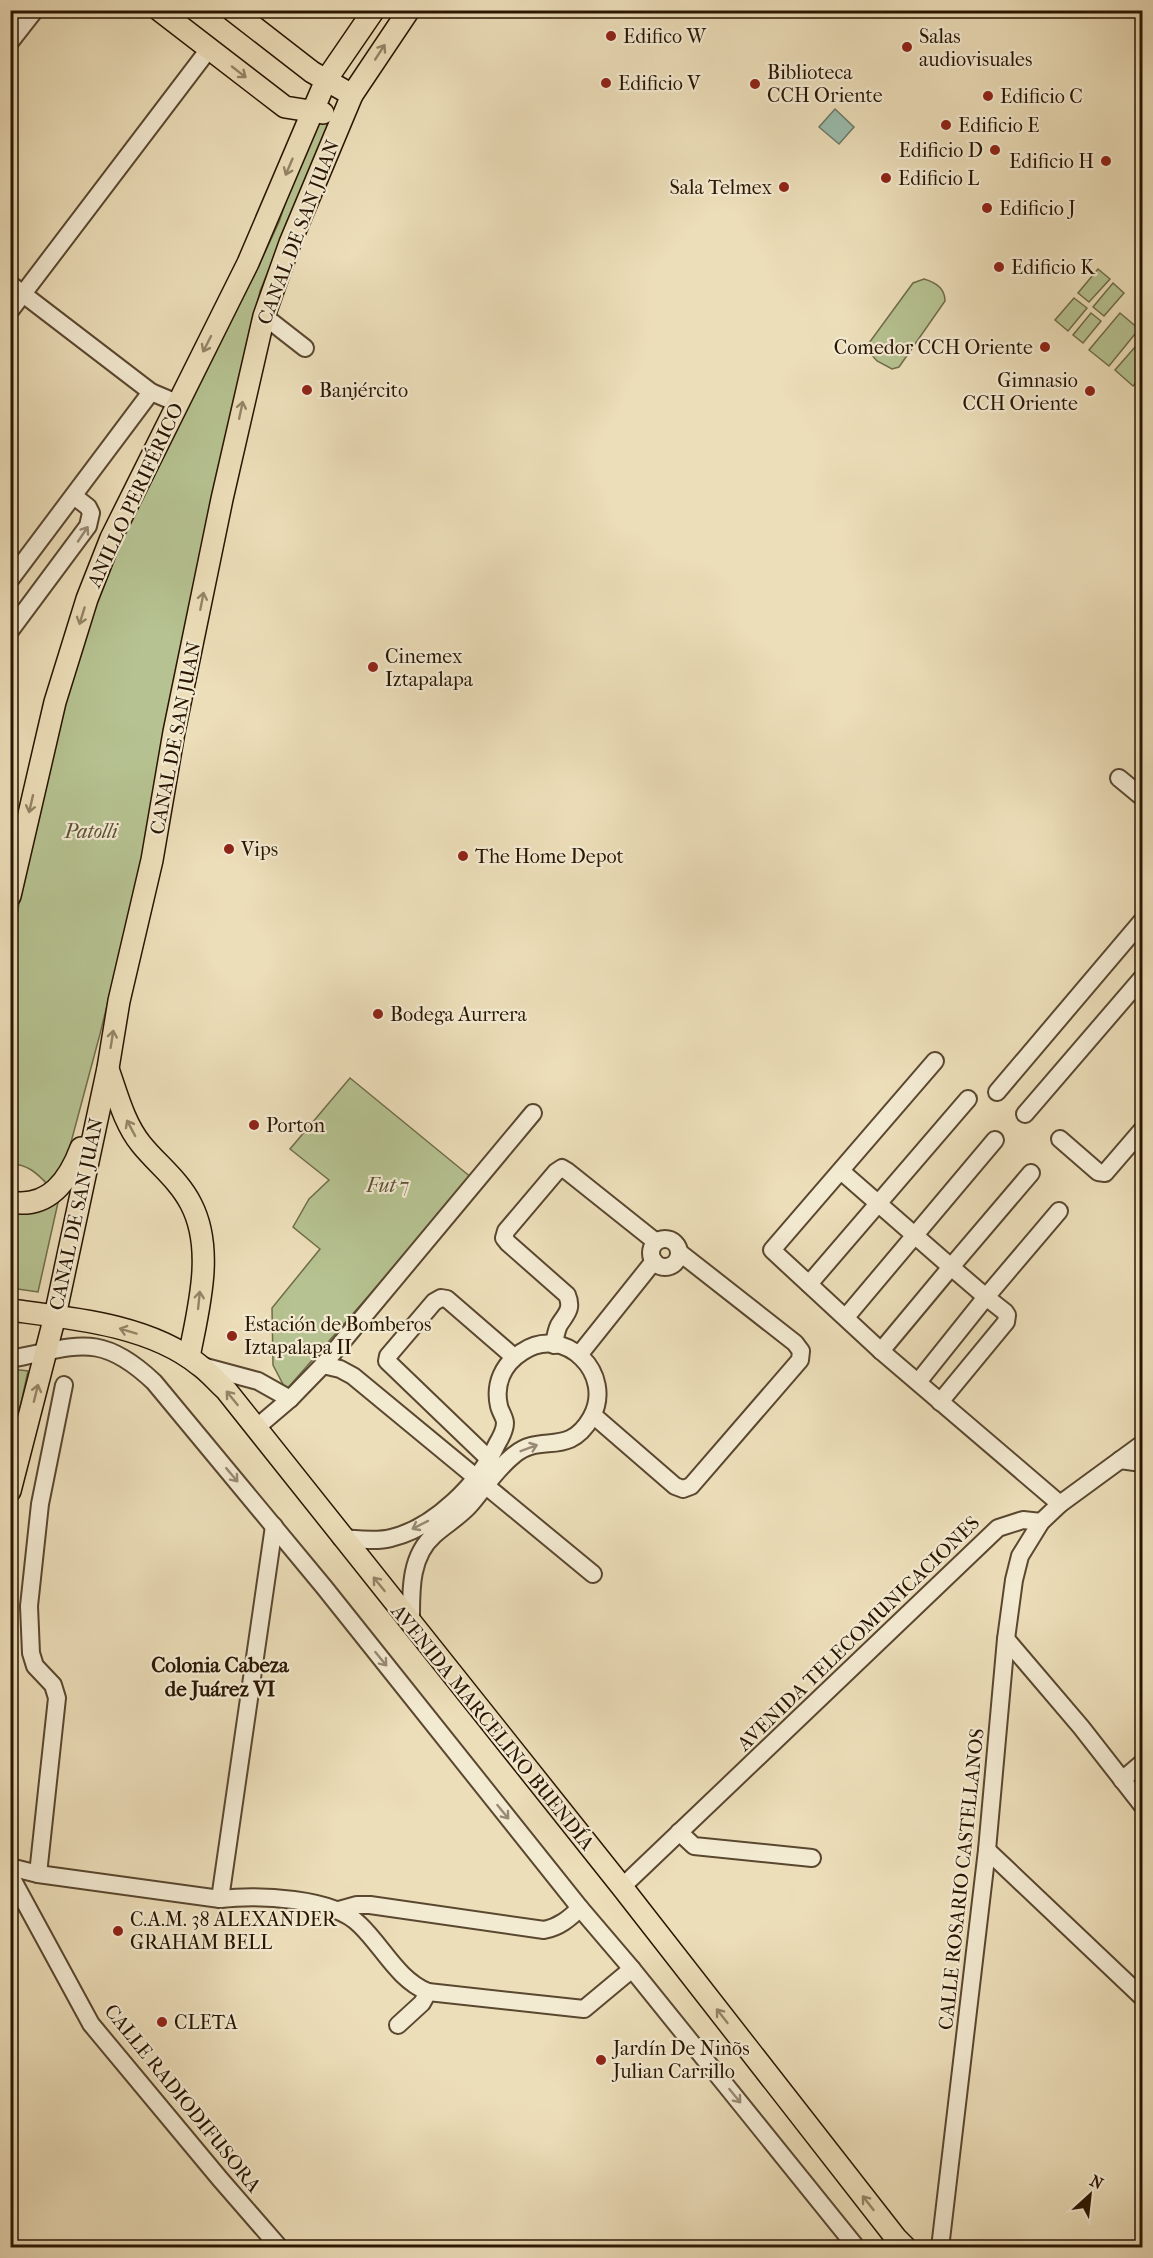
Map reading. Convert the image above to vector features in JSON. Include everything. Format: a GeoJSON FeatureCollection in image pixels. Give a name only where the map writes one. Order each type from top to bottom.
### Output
{"type":"FeatureCollection","features":[{"type":"Feature","properties":{"kind":"main road"},"geometry":{"type":"LineString","coordinates":[[159,10],[285,107],[311,113],[348,104],[326,80],[312,72],[232,10]]}},
{"type":"Feature","properties":{"kind":"main road","name":"CANAL DE SAN JUAN"},"geometry":{"type":"LineString","coordinates":[[10,1491],[55,1316],[106,1077],[119,1001],[152,860],[174,732],[219,510],[264,316],[290,243],[348,104],[409,10]]}},
{"type":"Feature","properties":{"kind":"main road","name":"CANAL DE SAN JUAN"},"geometry":{"type":"LineString","coordinates":[[311,113],[326,80],[370,12]]}},
{"type":"Feature","properties":{"kind":"main road","name":"ANILLO PERIFÉRICO"},"geometry":{"type":"LineString","coordinates":[[10,896],[46,736],[87,599],[111,538],[248,263],[311,113]]}},
{"type":"Feature","properties":{"kind":"main road"},"geometry":{"type":"LineString","coordinates":[[10,1202],[34,1203],[58,1189],[65,1181],[73,1168],[106,1077]]}},
{"type":"Feature","properties":{"kind":"main road"},"geometry":{"type":"LineString","coordinates":[[106,1077],[131,1129],[140,1143],[180,1185],[192,1204],[198,1223],[203,1265],[194,1361]]}},
{"type":"Feature","properties":{"kind":"main road","name":"AVENIDA MARCELINO BUENDÍA"},"geometry":{"type":"LineString","coordinates":[[10,1310],[101,1323],[136,1333],[194,1361],[226,1390],[341,1538],[622,1887],[896,2238],[906,2247]]}},
{"type":"Feature","properties":{"kind":"street"},"geometry":{"type":"LineString","coordinates":[[10,42],[35,10]]}},
{"type":"Feature","properties":{"kind":"street"},"geometry":{"type":"LineString","coordinates":[[10,311],[17,289],[209,49]]}},
{"type":"Feature","properties":{"kind":"street"},"geometry":{"type":"LineString","coordinates":[[17,289],[151,392],[177,403]]}},
{"type":"Feature","properties":{"kind":"street"},"geometry":{"type":"LineString","coordinates":[[264,316],[305,348]]}},
{"type":"Feature","properties":{"kind":"street"},"geometry":{"type":"LineString","coordinates":[[10,580],[151,392]]}},
{"type":"Feature","properties":{"kind":"street"},"geometry":{"type":"LineString","coordinates":[[10,631],[88,526],[91,513],[88,507],[74,496]]}},
{"type":"Feature","properties":{"kind":"street"},"geometry":{"type":"LineString","coordinates":[[1119,778],[1143,797]]}},
{"type":"Feature","properties":{"kind":"street"},"geometry":{"type":"LineString","coordinates":[[997,1092],[1143,921]]}},
{"type":"Feature","properties":{"kind":"street"},"geometry":{"type":"LineString","coordinates":[[1025,1114],[1143,978]]}},
{"type":"Feature","properties":{"kind":"street"},"geometry":{"type":"LineString","coordinates":[[935,1061],[772,1250],[881,1351],[1060,1504]]}},
{"type":"Feature","properties":{"kind":"street"},"geometry":{"type":"LineString","coordinates":[[809,1284],[968,1099]]}},
{"type":"Feature","properties":{"kind":"street"},"geometry":{"type":"LineString","coordinates":[[256,1428],[290,1399],[322,1365],[533,1113]]}},
{"type":"Feature","properties":{"kind":"street"},"geometry":{"type":"LineString","coordinates":[[1060,1139],[1098,1172],[1105,1173],[1143,1130]]}},
{"type":"Feature","properties":{"kind":"street"},"geometry":{"type":"LineString","coordinates":[[846,1317],[995,1140]]}},
{"type":"Feature","properties":{"kind":"street"},"geometry":{"type":"LineString","coordinates":[[554,1345],[556,1333],[570,1310],[570,1302],[560,1287],[505,1241],[505,1234],[562,1168],[665,1267],[683,1258]]}},
{"type":"Feature","properties":{"kind":"street"},"geometry":{"type":"LineString","coordinates":[[841,1171],[1007,1315],[1006,1322],[940,1402]]}},
{"type":"Feature","properties":{"kind":"street"},"geometry":{"type":"LineString","coordinates":[[881,1351],[1031,1173]]}},
{"type":"Feature","properties":{"kind":"street"},"geometry":{"type":"LineString","coordinates":[[918,1382],[1059,1211]]}},
{"type":"Feature","properties":{"kind":"street"},"geometry":{"type":"LineString","coordinates":[[579,1355],[663,1239],[670,1240],[676,1245],[683,1258],[795,1343],[801,1351],[800,1360],[691,1486],[683,1489],[675,1486],[593,1415]]}},
{"type":"Feature","properties":{"kind":"street"},"geometry":{"type":"LineString","coordinates":[[490,1460],[387,1361],[388,1356],[434,1302],[441,1298],[447,1299],[514,1357]]}},
{"type":"Feature","properties":{"kind":"street"},"geometry":{"type":"LineString","coordinates":[[341,1538],[391,1538],[409,1531],[431,1520],[480,1481],[515,1454],[528,1446],[563,1442],[575,1437],[593,1415],[598,1401],[596,1378],[591,1368],[579,1355],[566,1347],[537,1345],[525,1349],[514,1357],[500,1376],[498,1398],[505,1423],[490,1460],[480,1481],[467,1508],[433,1535],[421,1549],[415,1568],[411,1624]]}},
{"type":"Feature","properties":{"kind":"street"},"geometry":{"type":"LineString","coordinates":[[10,1359],[47,1350],[84,1346],[99,1348],[118,1353],[136,1364],[154,1382],[274,1526],[580,1908],[633,1969],[857,2247]]}},
{"type":"Feature","properties":{"kind":"street"},"geometry":{"type":"LineString","coordinates":[[194,1361],[258,1381],[290,1399]]}},
{"type":"Feature","properties":{"kind":"street"},"geometry":{"type":"LineString","coordinates":[[322,1365],[340,1369],[353,1376],[593,1574]]}},
{"type":"Feature","properties":{"kind":"street"},"geometry":{"type":"LineString","coordinates":[[38,1874],[57,1698],[53,1685],[35,1666],[31,1653],[29,1606],[40,1504],[64,1385]]}},
{"type":"Feature","properties":{"kind":"street"},"geometry":{"type":"LineString","coordinates":[[1041,1522],[1060,1504],[1143,1444]]}},
{"type":"Feature","properties":{"kind":"street"},"geometry":{"type":"LineString","coordinates":[[1120,1460],[1143,1463]]}},
{"type":"Feature","properties":{"kind":"street","name":"AVENIDA TELECOMUNICACIONES"},"geometry":{"type":"LineString","coordinates":[[622,1887],[998,1528],[1023,1520],[1041,1522]]}},
{"type":"Feature","properties":{"kind":"street","name":"CALLE ROSARIO CASTELLANOS"},"geometry":{"type":"LineString","coordinates":[[940,2247],[987,1850],[1006,1639],[1014,1580],[1020,1556],[1041,1522]]}},
{"type":"Feature","properties":{"kind":"street"},"geometry":{"type":"LineString","coordinates":[[219,1899],[274,1526]]}},
{"type":"Feature","properties":{"kind":"street"},"geometry":{"type":"LineString","coordinates":[[1006,1639],[1081,1727],[1143,1805]]}},
{"type":"Feature","properties":{"kind":"street"},"geometry":{"type":"LineString","coordinates":[[1122,1780],[1143,1762]]}},
{"type":"Feature","properties":{"kind":"street"},"geometry":{"type":"LineString","coordinates":[[679,1833],[694,1846],[812,1858]]}},
{"type":"Feature","properties":{"kind":"street"},"geometry":{"type":"LineString","coordinates":[[987,1850],[1143,1997]]}},
{"type":"Feature","properties":{"kind":"street"},"geometry":{"type":"LineString","coordinates":[[10,1867],[38,1874],[219,1899],[247,1896],[316,1904],[339,1910],[359,1923],[415,1987],[428,1992],[584,2009],[633,1969]]}},
{"type":"Feature","properties":{"kind":"street","name":"CALLE RADIODIFUSORA"},"geometry":{"type":"LineString","coordinates":[[10,1875],[91,2024],[220,2179],[280,2247]]}},
{"type":"Feature","properties":{"kind":"street"},"geometry":{"type":"LineString","coordinates":[[339,1910],[357,1905],[370,1905],[544,1930],[555,1928],[580,1908]]}},
{"type":"Feature","properties":{"kind":"street"},"geometry":{"type":"LineString","coordinates":[[398,2025],[416,2009],[428,1992]]}},
{"type":"Feature","properties":{"kind":"green space","name":"Patolli"},"geometry":{"type":"Polygon","coordinates":[[[331,120],[260,291],[147,841],[70,1146],[65,1162],[48,1185],[31,1170],[11,1164],[11,954],[24,872],[61,708],[109,564],[224,327],[254,276],[279,222],[299,163],[314,130],[321,121],[331,120]]]}},
{"type":"Feature","properties":{"kind":"green space"},"geometry":{"type":"Polygon","coordinates":[[[1098,269],[1110,279],[1089,302],[1078,293],[1098,269]]]}},
{"type":"Feature","properties":{"kind":"green space"},"geometry":{"type":"Polygon","coordinates":[[[924,279],[939,286],[945,296],[945,301],[899,367],[892,369],[877,361],[869,352],[869,343],[913,283],[924,279]]]}},
{"type":"Feature","properties":{"kind":"green space"},"geometry":{"type":"Polygon","coordinates":[[[1113,283],[1124,293],[1104,316],[1093,307],[1113,283]]]}},
{"type":"Feature","properties":{"kind":"green space"},"geometry":{"type":"Polygon","coordinates":[[[1074,298],[1087,308],[1068,331],[1055,320],[1074,298]]]}},
{"type":"Feature","properties":{"kind":"green space"},"geometry":{"type":"Polygon","coordinates":[[[1091,313],[1101,321],[1083,343],[1073,335],[1091,313]]]}},
{"type":"Feature","properties":{"kind":"green space"},"geometry":{"type":"Polygon","coordinates":[[[1120,313],[1139,329],[1109,366],[1089,350],[1120,313]]]}},
{"type":"Feature","properties":{"kind":"green space"},"geometry":{"type":"Polygon","coordinates":[[[1142,339],[1142,376],[1133,386],[1115,370],[1142,339]]]}},
{"type":"Feature","properties":{"kind":"green space","name":"Fut 7"},"geometry":{"type":"Polygon","coordinates":[[[350,1078],[472,1178],[286,1390],[273,1365],[272,1308],[320,1249],[293,1227],[309,1199],[329,1180],[290,1149],[350,1078]]]}},
{"type":"Feature","properties":{"kind":"green space"},"geometry":{"type":"Polygon","coordinates":[[[59,1198],[38,1292],[11,1288],[10,1209],[59,1198]]]}},
{"type":"Feature","properties":{"kind":"green space"},"geometry":{"type":"Polygon","coordinates":[[[11,1369],[28,1371],[11,1449],[11,1369]]]}},
{"type":"Feature","properties":{"kind":"shaded area"},"geometry":{"type":"Polygon","coordinates":[[[835,109],[854,127],[839,144],[819,127],[835,109]]]}},
{"type":"Feature","properties":{"kind":"place","name":"Edifico W"},"geometry":{"type":"Point","coordinates":[611,36]}},
{"type":"Feature","properties":{"kind":"place","name":"Salas audiovisuales"},"geometry":{"type":"Point","coordinates":[907,47]}},
{"type":"Feature","properties":{"kind":"place","name":"Edificio V"},"geometry":{"type":"Point","coordinates":[606,83]}},
{"type":"Feature","properties":{"kind":"place","name":"Biblioteca CCH Oriente"},"geometry":{"type":"Point","coordinates":[755,84]}},
{"type":"Feature","properties":{"kind":"place","name":"Edificio C"},"geometry":{"type":"Point","coordinates":[988,96]}},
{"type":"Feature","properties":{"kind":"place","name":"Edificio E"},"geometry":{"type":"Point","coordinates":[946,125]}},
{"type":"Feature","properties":{"kind":"place","name":"Edificio D"},"geometry":{"type":"Point","coordinates":[995,150]}},
{"type":"Feature","properties":{"kind":"place","name":"Edificio H"},"geometry":{"type":"Point","coordinates":[1106,161]}},
{"type":"Feature","properties":{"kind":"place","name":"Edificio L"},"geometry":{"type":"Point","coordinates":[886,178]}},
{"type":"Feature","properties":{"kind":"place","name":"Sala Telmex"},"geometry":{"type":"Point","coordinates":[784,187]}},
{"type":"Feature","properties":{"kind":"place","name":"Edificio J"},"geometry":{"type":"Point","coordinates":[987,208]}},
{"type":"Feature","properties":{"kind":"place","name":"Edificio K"},"geometry":{"type":"Point","coordinates":[999,267]}},
{"type":"Feature","properties":{"kind":"place","name":"Comedor CCH Oriente"},"geometry":{"type":"Point","coordinates":[1045,347]}},
{"type":"Feature","properties":{"kind":"place","name":"Banjército"},"geometry":{"type":"Point","coordinates":[307,390]}},
{"type":"Feature","properties":{"kind":"place","name":"Gimnasio CCH Oriente"},"geometry":{"type":"Point","coordinates":[1090,391]}},
{"type":"Feature","properties":{"kind":"place","name":"Cinemex Iztapalapa"},"geometry":{"type":"Point","coordinates":[373,667]}},
{"type":"Feature","properties":{"kind":"place","name":"Vips"},"geometry":{"type":"Point","coordinates":[229,849]}},
{"type":"Feature","properties":{"kind":"place","name":"The Home Depot"},"geometry":{"type":"Point","coordinates":[463,856]}},
{"type":"Feature","properties":{"kind":"place","name":"Bodega Aurrera"},"geometry":{"type":"Point","coordinates":[378,1014]}},
{"type":"Feature","properties":{"kind":"place","name":"Porton"},"geometry":{"type":"Point","coordinates":[254,1125]}},
{"type":"Feature","properties":{"kind":"place","name":"Estación de Bomberos Iztapalapa II"},"geometry":{"type":"Point","coordinates":[232,1336]}},
{"type":"Feature","properties":{"kind":"place","name":"C.A.M. 38 ALEXANDER GRAHAM BELL"},"geometry":{"type":"Point","coordinates":[118,1931]}},
{"type":"Feature","properties":{"kind":"place","name":"CLETA"},"geometry":{"type":"Point","coordinates":[162,2022]}},
{"type":"Feature","properties":{"kind":"place","name":"Jardín De Ninõs Julian Carrillo"},"geometry":{"type":"Point","coordinates":[601,2060]}},
{"type":"Feature","properties":{"kind":"district","name":"Colonia Cabeza de Juárez VI"},"geometry":{"type":"Point","coordinates":[220,1677]}}]}
